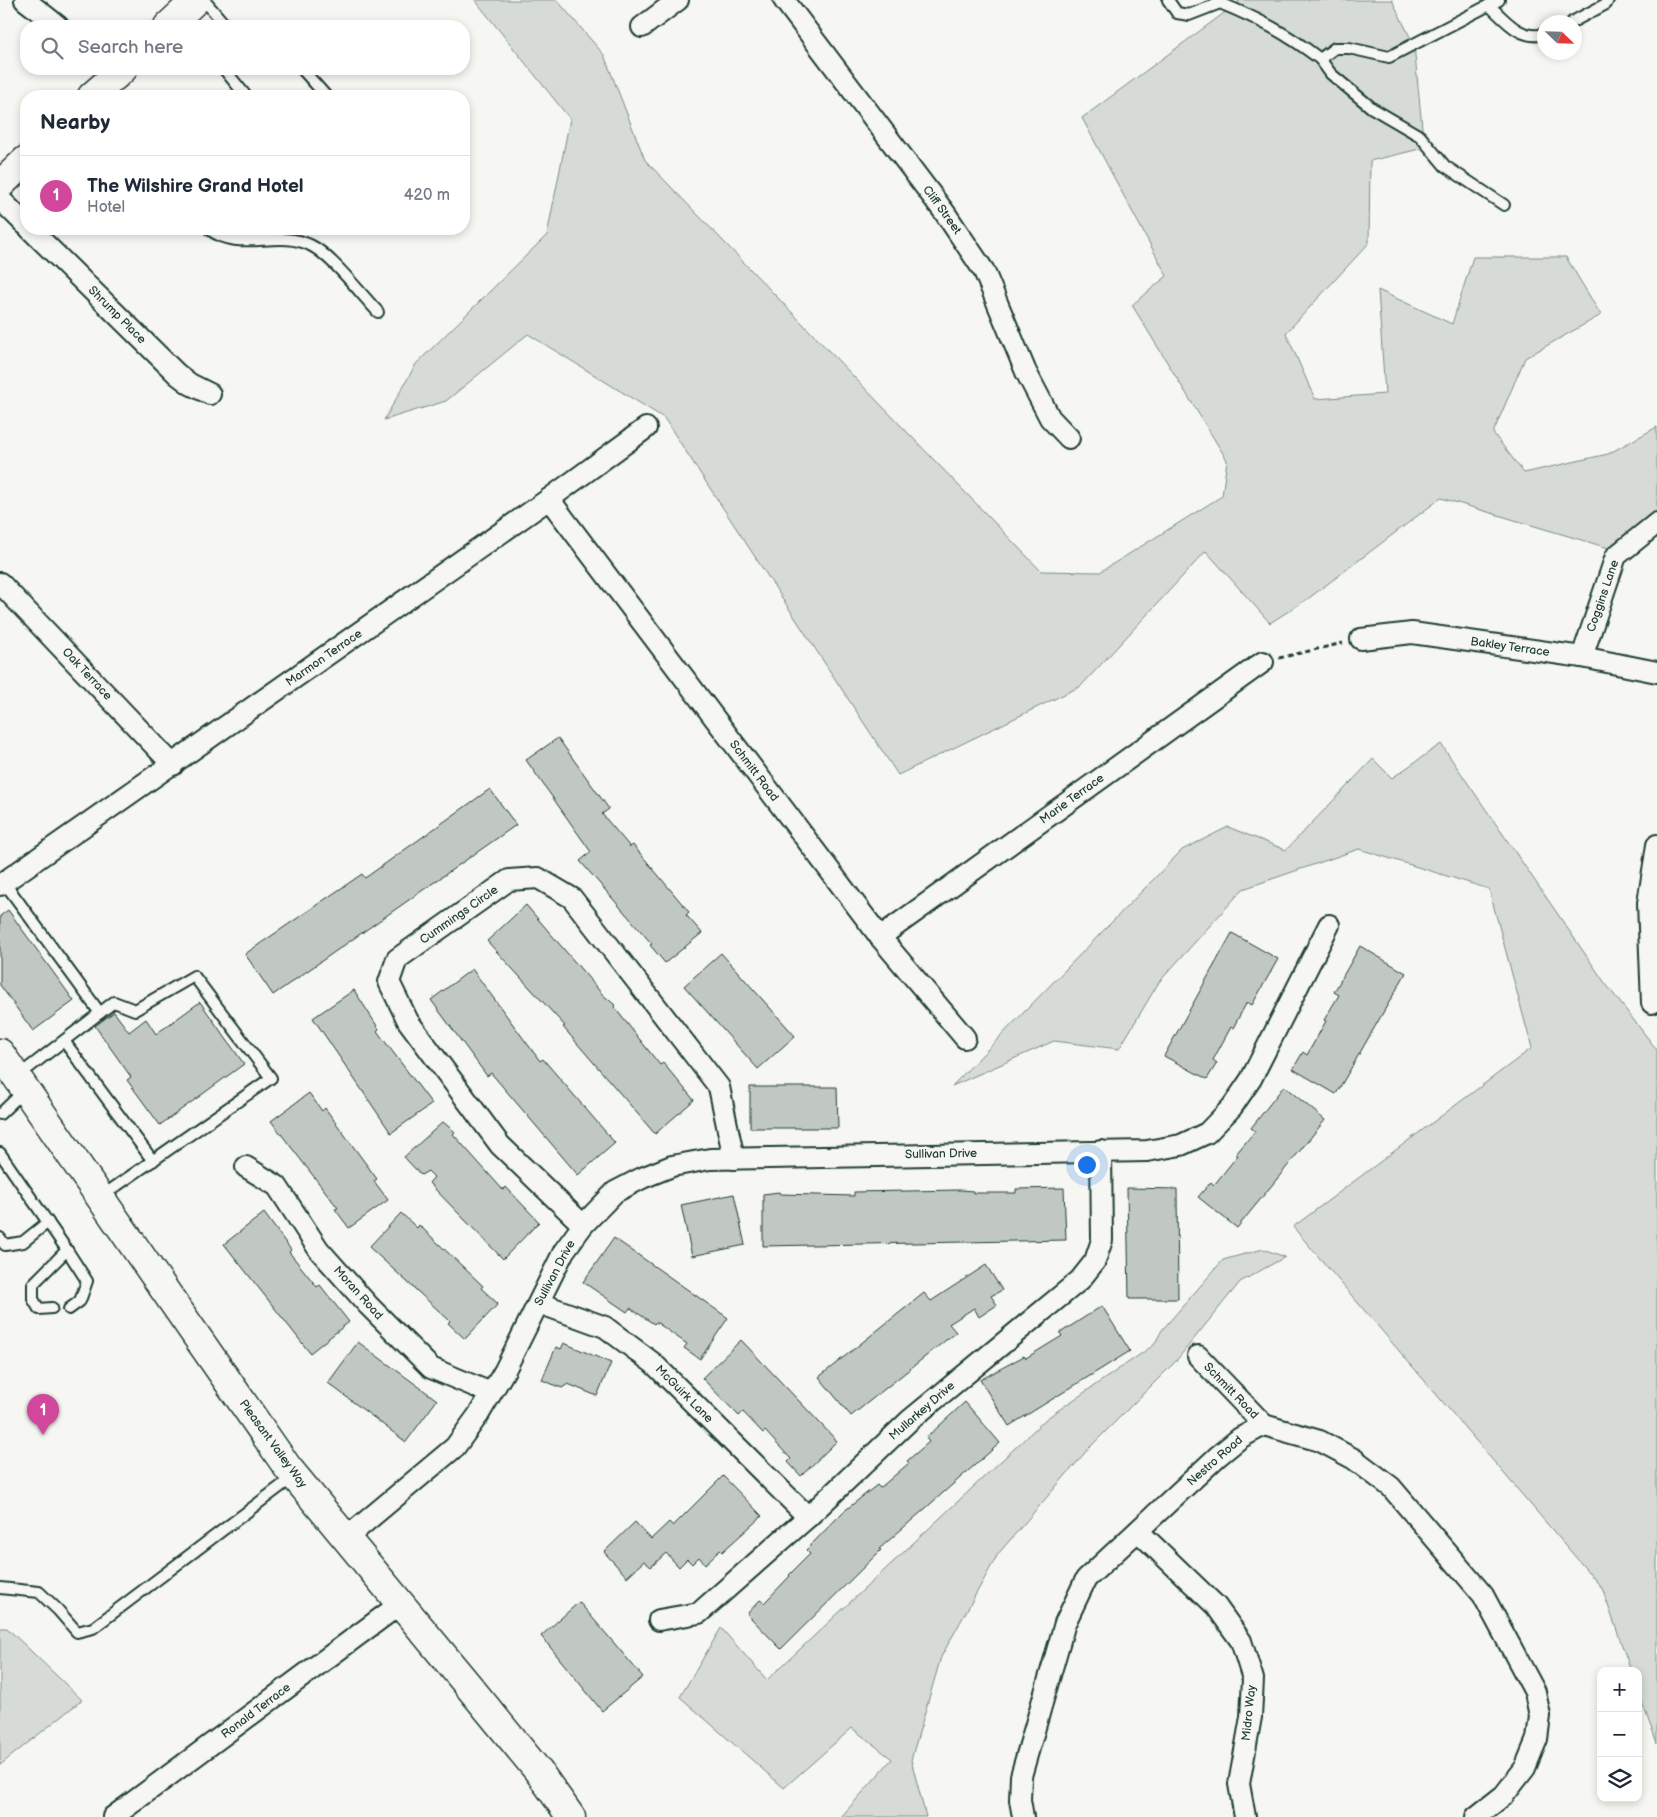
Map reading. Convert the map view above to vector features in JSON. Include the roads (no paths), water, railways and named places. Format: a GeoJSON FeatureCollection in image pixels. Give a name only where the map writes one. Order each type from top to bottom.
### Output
{"type":"FeatureCollection","features":[{"type":"Feature","properties":{"kind":"main road"},"geometry":{"type":"LineString","coordinates":[[174,20],[196,0]]}},
{"type":"Feature","properties":{"kind":"main road"},"geometry":{"type":"LineString","coordinates":[[98,90],[112,75]]}},
{"type":"Feature","properties":{"kind":"main road"},"geometry":{"type":"LineString","coordinates":[[0,185],[20,166]]}},
{"type":"Feature","properties":{"kind":"main road","name":"Pleasant Valley Way"},"geometry":{"type":"LineString","coordinates":[[0,1053],[294,1476],[345,1540],[539,1772],[571,1817]]}},
{"type":"Feature","properties":{"kind":"street"},"geometry":{"type":"LineString","coordinates":[[25,0],[50,20]]}},
{"type":"Feature","properties":{"kind":"street"},"geometry":{"type":"LineString","coordinates":[[642,27],[678,0]]}},
{"type":"Feature","properties":{"kind":"street","name":"Cliff Street"},"geometry":{"type":"LineString","coordinates":[[784,0],[945,214],[984,271],[1026,372],[1050,418],[1069,438]]}},
{"type":"Feature","properties":{"kind":"street"},"geometry":{"type":"LineString","coordinates":[[0,199],[20,219]]}},
{"type":"Feature","properties":{"kind":"street","name":"Shrump Place"},"geometry":{"type":"LineString","coordinates":[[36,235],[177,374],[190,384],[210,394]]}},
{"type":"Feature","properties":{"kind":"street","name":"Marmon Terrace"},"geometry":{"type":"LineString","coordinates":[[2,884],[549,499],[646,428]]}},
{"type":"Feature","properties":{"kind":"street","name":"Schmitt Road"},"geometry":{"type":"LineString","coordinates":[[549,499],[880,936],[965,1038]]}},
{"type":"Feature","properties":{"kind":"street","name":"Coggins Lane"},"geometry":{"type":"LineString","coordinates":[[1582,657],[1616,556],[1657,522]]}},
{"type":"Feature","properties":{"kind":"street","name":"Oak Terrace"},"geometry":{"type":"LineString","coordinates":[[0,583],[173,765]]}},
{"type":"Feature","properties":{"kind":"street","name":"Bakley Terrace"},"geometry":{"type":"LineString","coordinates":[[1361,639],[1412,633],[1582,657],[1657,672]]}},
{"type":"Feature","properties":{"kind":"street","name":"Marie Terrace"},"geometry":{"type":"LineString","coordinates":[[880,936],[1264,662]]}},
{"type":"Feature","properties":{"kind":"street"},"geometry":{"type":"LineString","coordinates":[[1652,1003],[1648,902],[1657,845]]}},
{"type":"Feature","properties":{"kind":"street","name":"Cummings Circle"},"geometry":{"type":"LineString","coordinates":[[583,1224],[500,1145],[408,1021],[389,982],[398,959],[509,880],[538,878],[572,898],[719,1087],[734,1159]]}},
{"type":"Feature","properties":{"kind":"street"},"geometry":{"type":"LineString","coordinates":[[1100,1151],[1147,1150],[1181,1144],[1208,1133],[1232,1107],[1251,1079],[1329,925]]}},
{"type":"Feature","properties":{"kind":"street","name":"Sullivan Drive"},"geometry":{"type":"LineString","coordinates":[[345,1540],[455,1447],[506,1370],[564,1251],[583,1224],[615,1192],[642,1178],[672,1166],[710,1159],[1031,1154],[1100,1151]]}},
{"type":"Feature","properties":{"kind":"street","name":"Mullarkey Drive"},"geometry":{"type":"LineString","coordinates":[[659,1620],[699,1613],[808,1517],[910,1420],[1080,1280],[1095,1261],[1102,1240],[1100,1151]]}},
{"type":"Feature","properties":{"kind":"street","name":"Moran Road"},"geometry":{"type":"LineString","coordinates":[[246,1166],[277,1186],[320,1250],[368,1305],[431,1368],[491,1393]]}},
{"type":"Feature","properties":{"kind":"street","name":"McGuirk Lane"},"geometry":{"type":"LineString","coordinates":[[539,1303],[606,1327],[653,1363],[808,1517]]}},
{"type":"Feature","properties":{"kind":"street","name":"Schmitt Road"},"geometry":{"type":"LineString","coordinates":[[1198,1356],[1264,1425]]}},
{"type":"Feature","properties":{"kind":"street"},"geometry":{"type":"LineString","coordinates":[[1264,1425],[1320,1441],[1354,1459],[1391,1486],[1483,1594],[1534,1692],[1540,1716],[1537,1739],[1525,1768],[1504,1795],[1476,1817]]}},
{"type":"Feature","properties":{"kind":"street","name":"Nestro Road"},"geometry":{"type":"LineString","coordinates":[[1023,1817],[1020,1800],[1021,1776],[1065,1623],[1086,1579],[1218,1456],[1240,1438],[1264,1425]]}},
{"type":"Feature","properties":{"kind":"street","name":"Midro Way"},"geometry":{"type":"LineString","coordinates":[[1138,1531],[1216,1606],[1241,1642],[1253,1679],[1251,1717],[1238,1784],[1244,1817]]}},
{"type":"Feature","properties":{"kind":"street","name":"Ronald Terrace"},"geometry":{"type":"LineString","coordinates":[[113,1817],[400,1604]]}},
{"type":"Feature","properties":{"kind":"lane"},"geometry":{"type":"LineString","coordinates":[[204,0],[221,20]]}},
{"type":"Feature","properties":{"kind":"lane"},"geometry":{"type":"LineString","coordinates":[[1168,0],[1176,13],[1189,15],[1220,2],[1261,20],[1289,36],[1320,59],[1331,74],[1372,108],[1420,136],[1444,166],[1504,205]]}},
{"type":"Feature","properties":{"kind":"lane"},"geometry":{"type":"LineString","coordinates":[[1320,59],[1334,48],[1349,48],[1390,57],[1499,0]]}},
{"type":"Feature","properties":{"kind":"lane"},"geometry":{"type":"LineString","coordinates":[[1582,17],[1606,4],[1608,0]]}},
{"type":"Feature","properties":{"kind":"lane"},"geometry":{"type":"LineString","coordinates":[[1490,5],[1516,29],[1528,36],[1537,35]]}},
{"type":"Feature","properties":{"kind":"lane"},"geometry":{"type":"LineString","coordinates":[[229,75],[241,90]]}},
{"type":"Feature","properties":{"kind":"lane"},"geometry":{"type":"LineString","coordinates":[[307,75],[321,90]]}},
{"type":"Feature","properties":{"kind":"lane"},"geometry":{"type":"LineString","coordinates":[[222,235],[233,240],[294,241],[310,244],[378,312]]}},
{"type":"Feature","properties":{"kind":"lane"},"geometry":{"type":"LineString","coordinates":[[2,884],[100,1013]]}},
{"type":"Feature","properties":{"kind":"lane"},"geometry":{"type":"LineString","coordinates":[[0,1114],[22,1083],[64,1040],[114,1002],[135,1010],[194,976],[271,1078],[100,1197]]}},
{"type":"Feature","properties":{"kind":"lane"},"geometry":{"type":"LineString","coordinates":[[64,1040],[153,1160]]}},
{"type":"Feature","properties":{"kind":"lane"},"geometry":{"type":"LineString","coordinates":[[0,1153],[87,1281],[80,1301],[69,1309]]}},
{"type":"Feature","properties":{"kind":"lane"},"geometry":{"type":"LineString","coordinates":[[0,1238],[5,1245],[23,1242],[48,1222]]}},
{"type":"Feature","properties":{"kind":"lane"},"geometry":{"type":"LineString","coordinates":[[52,1308],[39,1309],[33,1299],[33,1284],[67,1250]]}},
{"type":"Feature","properties":{"kind":"lane"},"geometry":{"type":"LineString","coordinates":[[0,1588],[39,1592],[77,1632],[93,1628],[294,1476]]}},
{"type":"Feature","properties":{"kind":"place","name":"The Wilshire Grand Hotel"},"geometry":{"type":"Point","coordinates":[43,1435]}}]}
